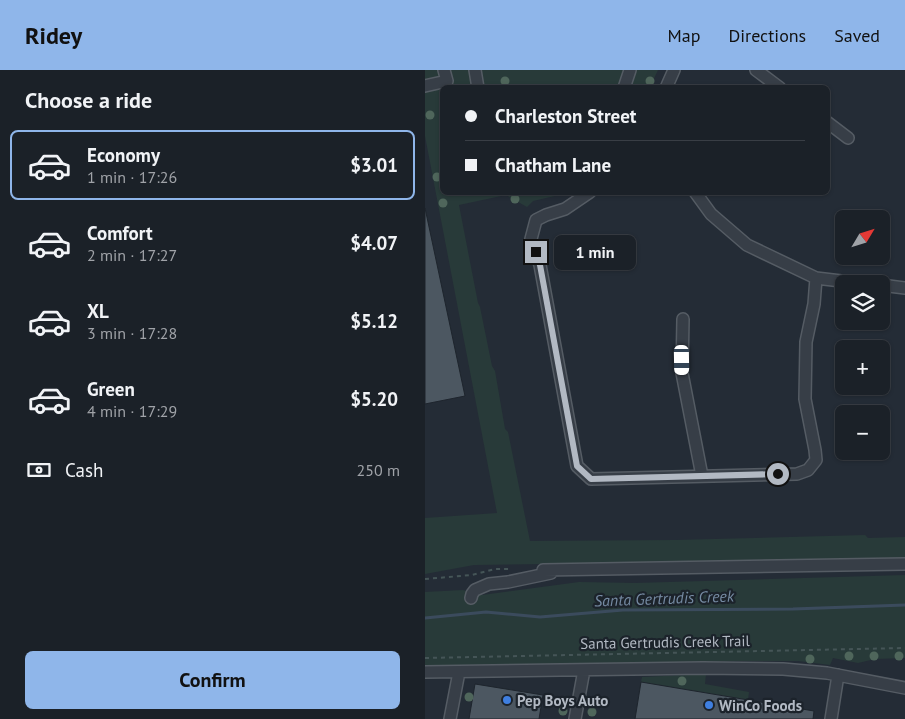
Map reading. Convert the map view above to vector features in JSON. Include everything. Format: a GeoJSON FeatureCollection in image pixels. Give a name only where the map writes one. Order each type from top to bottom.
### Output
{"type":"FeatureCollection","features":[{"type":"Feature","properties":{"kind":"street"},"geometry":{"type":"LineString","coordinates":[[475,70],[478,85]]}},
{"type":"Feature","properties":{"kind":"street"},"geometry":{"type":"LineString","coordinates":[[625,85],[630,70]]}},
{"type":"Feature","properties":{"kind":"street"},"geometry":{"type":"LineString","coordinates":[[667,85],[674,70]]}},
{"type":"Feature","properties":{"kind":"street"},"geometry":{"type":"LineString","coordinates":[[756,70],[776,85]]}},
{"type":"Feature","properties":{"kind":"street"},"geometry":{"type":"LineString","coordinates":[[425,86],[446,80]]}},
{"type":"Feature","properties":{"kind":"street"},"geometry":{"type":"LineString","coordinates":[[830,124],[848,138]]}},
{"type":"Feature","properties":{"kind":"street"},"geometry":{"type":"LineString","coordinates":[[586,195],[565,209],[546,214],[536,220],[531,239],[540,265],[577,466],[591,479],[797,474],[808,470],[816,460],[805,399],[806,342],[814,304],[816,278]]}},
{"type":"Feature","properties":{"kind":"street"},"geometry":{"type":"LineString","coordinates":[[697,195],[711,214],[747,245],[816,278],[835,280]]}},
{"type":"Feature","properties":{"kind":"street"},"geometry":{"type":"LineString","coordinates":[[890,286],[905,288]]}},
{"type":"Feature","properties":{"kind":"street"},"geometry":{"type":"LineString","coordinates":[[683,319],[682,373],[702,476]]}},
{"type":"Feature","properties":{"kind":"street"},"geometry":{"type":"LineString","coordinates":[[471,598],[475,590],[489,584],[546,575],[549,570],[905,564]]}},
{"type":"Feature","properties":{"kind":"street"},"geometry":{"type":"LineString","coordinates":[[425,672],[703,668],[783,669],[838,675],[905,688]]}},
{"type":"Feature","properties":{"kind":"street"},"geometry":{"type":"LineString","coordinates":[[575,719],[584,670]]}},
{"type":"Feature","properties":{"kind":"street"},"geometry":{"type":"LineString","coordinates":[[450,719],[459,672]]}},
{"type":"Feature","properties":{"kind":"street"},"geometry":{"type":"LineString","coordinates":[[831,719],[838,675]]}},
{"type":"Feature","properties":{"kind":"path","name":"Santa Gertrudis Creek Trail"},"geometry":{"type":"LineString","coordinates":[[425,658],[905,648]]}},
{"type":"Feature","properties":{"kind":"shaded area"},"geometry":{"type":"Polygon","coordinates":[[[425,70],[658,70],[651,85],[440,85],[440,195],[506,195],[459,205],[478,303],[492,366],[495,371],[505,429],[508,432],[530,541],[675,540],[865,535],[868,538],[905,537],[905,559],[474,565],[425,574],[425,518],[497,513],[425,136],[425,70]]]}},
{"type":"Feature","properties":{"kind":"shaded area"},"geometry":{"type":"Polygon","coordinates":[[[506,195],[559,195],[533,201],[527,207],[506,195]]]}},
{"type":"Feature","properties":{"kind":"shaded area"},"geometry":{"type":"Polygon","coordinates":[[[905,575],[905,658],[875,659],[858,663],[833,658],[830,665],[798,661],[739,661],[425,667],[425,592],[463,590],[482,595],[579,582],[635,583],[905,575]]]}},
{"type":"Feature","properties":{"kind":"shaded area"},"geometry":{"type":"Polygon","coordinates":[[[706,674],[705,684],[749,692],[748,700],[641,682],[642,677],[706,674]]]}},
{"type":"Feature","properties":{"kind":"building"},"geometry":{"type":"Polygon","coordinates":[[[425,208],[465,396],[425,404],[425,208]]]}},
{"type":"Feature","properties":{"kind":"building","name":"WinCo Foods"},"geometry":{"type":"Polygon","coordinates":[[[641,682],[814,711],[813,719],[635,719],[641,682]]]}},
{"type":"Feature","properties":{"kind":"building","name":"Pep Boys Auto"},"geometry":{"type":"Polygon","coordinates":[[[475,684],[543,695],[539,719],[469,719],[475,684]]]}},
{"type":"Feature","properties":{"kind":"waterway","name":"Santa Gertrudis Creek"},"geometry":{"type":"LineString","coordinates":[[425,618],[486,612],[540,617],[623,610],[793,609],[905,605]]}},
{"type":"Feature","properties":{"kind":"place","name":"Pep Boys Auto"},"geometry":{"type":"Point","coordinates":[507,700]}},
{"type":"Feature","properties":{"kind":"place","name":"WinCo Foods"},"geometry":{"type":"Point","coordinates":[709,705]}},
{"type":"Feature","properties":{"kind":"route"},"geometry":{"type":"LineString","coordinates":[[536,252],[577,466],[591,479],[778,474]]}}]}
